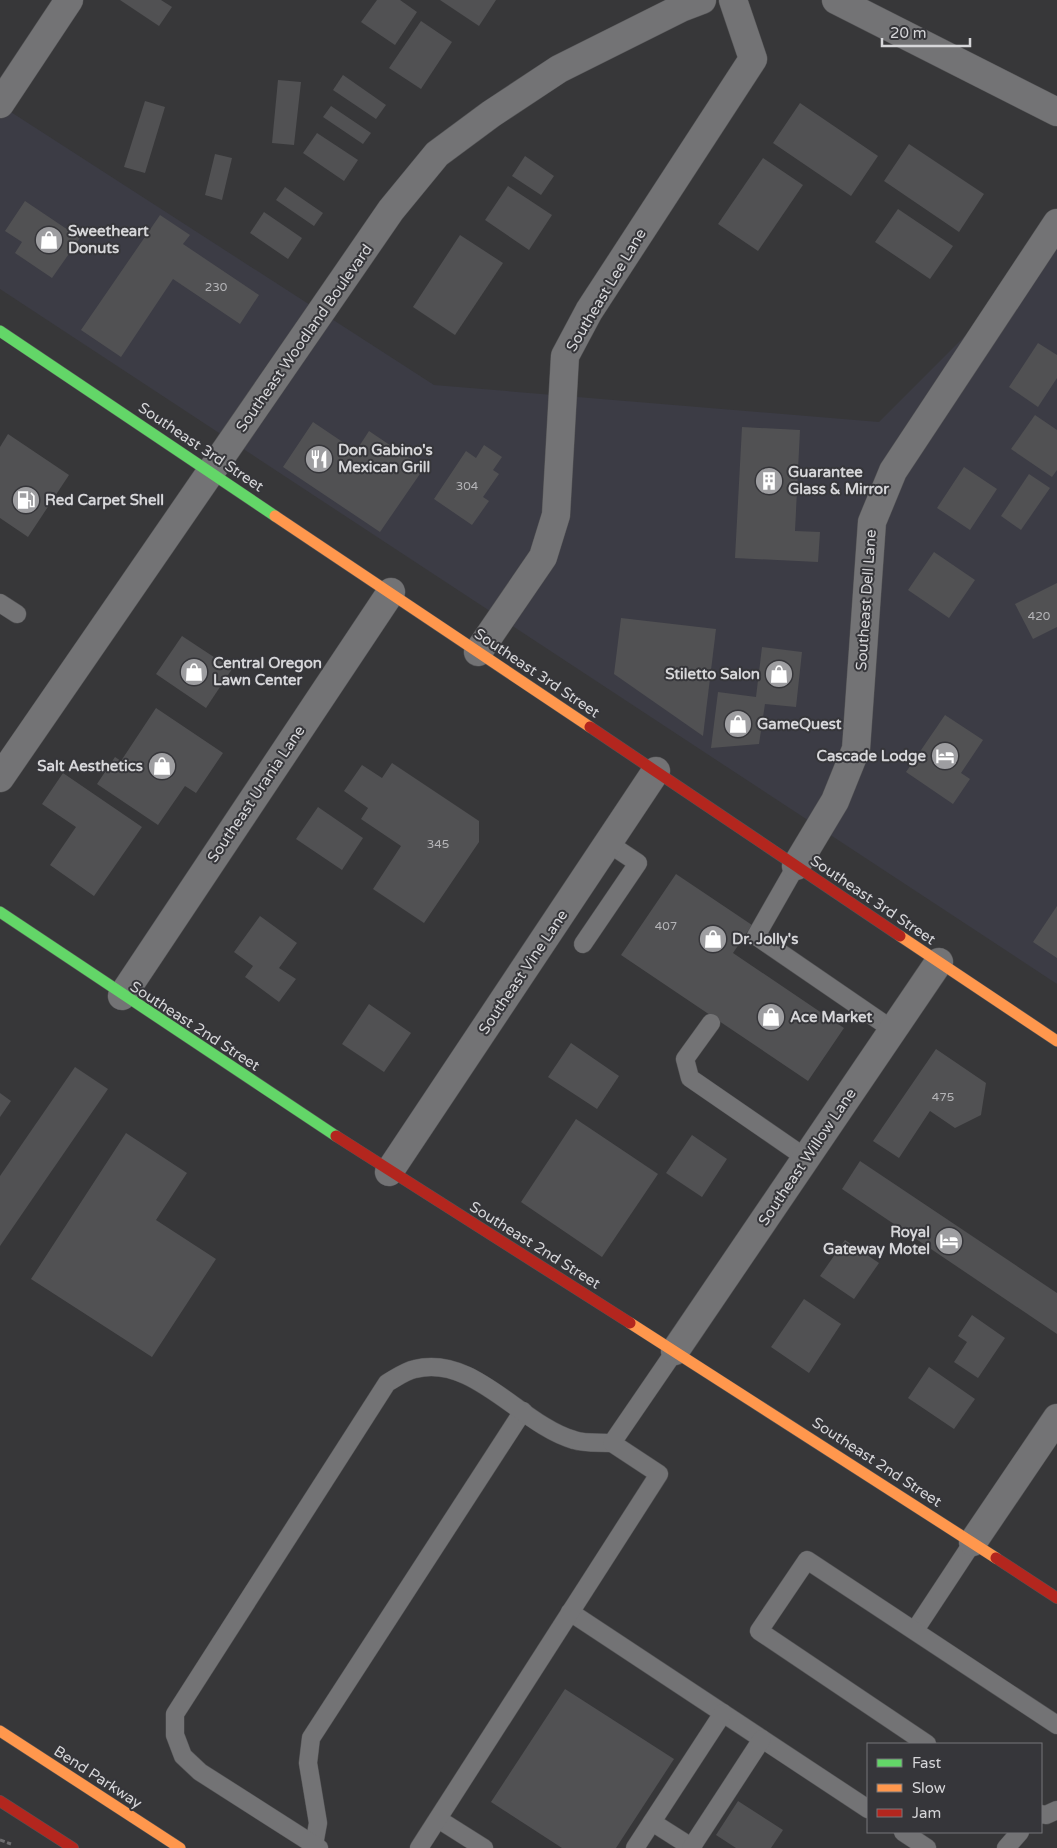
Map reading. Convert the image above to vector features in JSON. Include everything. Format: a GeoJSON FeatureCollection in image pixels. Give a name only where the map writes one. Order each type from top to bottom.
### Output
{"type":"FeatureCollection","features":[{"type":"Feature","properties":{"kind":"main road","name":"Southeast 3rd Street"},"geometry":{"type":"LineString","coordinates":[[0,330],[1057,1041]]}},
{"type":"Feature","properties":{"kind":"main road","name":"Southeast 2nd Street"},"geometry":{"type":"LineString","coordinates":[[0,912],[122,996],[389,1172],[675,1351],[1057,1598]]}},
{"type":"Feature","properties":{"kind":"main road","name":"Bend Parkway"},"geometry":{"type":"LineString","coordinates":[[0,1731],[180,1848]]}},
{"type":"Feature","properties":{"kind":"main road"},"geometry":{"type":"LineString","coordinates":[[0,1800],[73,1848]]}},
{"type":"Feature","properties":{"kind":"street"},"geometry":{"type":"LineString","coordinates":[[0,104],[68,0]]}},
{"type":"Feature","properties":{"kind":"street","name":"Southeast Woodland Boulevard"},"geometry":{"type":"LineString","coordinates":[[0,778],[391,210],[437,154],[491,114],[559,69],[681,8],[702,0]]}},
{"type":"Feature","properties":{"kind":"street","name":"Southeast Lee Lane"},"geometry":{"type":"LineString","coordinates":[[478,652],[543,557],[556,515],[565,356],[589,311],[753,59],[733,0]]}},
{"type":"Feature","properties":{"kind":"street"},"geometry":{"type":"LineString","coordinates":[[836,0],[1057,112]]}},
{"type":"Feature","properties":{"kind":"street","name":"Southeast Dell Lane"},"geometry":{"type":"LineString","coordinates":[[796,866],[835,800],[856,749],[872,522],[892,471],[1057,223]]}},
{"type":"Feature","properties":{"kind":"street","name":"Southeast Urania Lane"},"geometry":{"type":"LineString","coordinates":[[122,996],[390,592]]}},
{"type":"Feature","properties":{"kind":"street","name":"Southeast Vine Lane"},"geometry":{"type":"LineString","coordinates":[[389,1172],[656,772]]}},
{"type":"Feature","properties":{"kind":"street","name":"Southeast Willow Lane"},"geometry":{"type":"LineString","coordinates":[[675,1351],[939,962]]}},
{"type":"Feature","properties":{"kind":"street"},"geometry":{"type":"LineString","coordinates":[[973,1542],[1057,1418]]}},
{"type":"Feature","properties":{"kind":"lane"},"geometry":{"type":"LineString","coordinates":[[0,603],[17,614]]}},
{"type":"Feature","properties":{"kind":"lane"},"geometry":{"type":"LineString","coordinates":[[583,944],[638,863],[608,843]]}},
{"type":"Feature","properties":{"kind":"lane"},"geometry":{"type":"LineString","coordinates":[[796,866],[756,936],[893,1030]]}},
{"type":"Feature","properties":{"kind":"lane"},"geometry":{"type":"LineString","coordinates":[[711,1023],[684,1059],[690,1078],[806,1158]]}},
{"type":"Feature","properties":{"kind":"lane"},"geometry":{"type":"LineString","coordinates":[[612,1443],[675,1351]]}},
{"type":"Feature","properties":{"kind":"lane"},"geometry":{"type":"LineString","coordinates":[[419,1848],[659,1474],[612,1443],[575,1441],[551,1430],[523,1411],[467,1375],[439,1367],[414,1369],[387,1382],[175,1714],[175,1735],[183,1756],[200,1772],[316,1846],[318,1823],[308,1763],[311,1738],[523,1411]]}},
{"type":"Feature","properties":{"kind":"lane"},"geometry":{"type":"LineString","coordinates":[[915,1630],[973,1542]]}},
{"type":"Feature","properties":{"kind":"lane"},"geometry":{"type":"LineString","coordinates":[[926,1743],[759,1630],[807,1560],[1057,1725]]}},
{"type":"Feature","properties":{"kind":"lane"},"geometry":{"type":"LineString","coordinates":[[570,1612],[867,1808]]}},
{"type":"Feature","properties":{"kind":"lane"},"geometry":{"type":"LineString","coordinates":[[635,1848],[723,1713]]}},
{"type":"Feature","properties":{"kind":"lane"},"geometry":{"type":"LineString","coordinates":[[652,1822],[692,1848],[762,1739]]}},
{"type":"Feature","properties":{"kind":"lane"},"geometry":{"type":"LineString","coordinates":[[1042,1814],[1046,1815],[1057,1810]]}},
{"type":"Feature","properties":{"kind":"lane"},"geometry":{"type":"LineString","coordinates":[[438,1819],[484,1848]]}},
{"type":"Feature","properties":{"kind":"lane"},"geometry":{"type":"LineString","coordinates":[[904,1833],[927,1848]]}},
{"type":"Feature","properties":{"kind":"lane"},"geometry":{"type":"LineString","coordinates":[[1006,1848],[1019,1833]]}},
{"type":"Feature","properties":{"kind":"shaded area"},"geometry":{"type":"Polygon","coordinates":[[[0,105],[434,385],[879,422],[1057,244],[1057,984],[0,289],[0,105]]]}},
{"type":"Feature","properties":{"kind":"building"},"geometry":{"type":"Polygon","coordinates":[[[120,0],[161,0],[172,7],[159,26],[120,0]]]}},
{"type":"Feature","properties":{"kind":"building"},"geometry":{"type":"Polygon","coordinates":[[[377,0],[400,0],[417,12],[395,45],[361,22],[377,0]]]}},
{"type":"Feature","properties":{"kind":"building"},"geometry":{"type":"Polygon","coordinates":[[[440,0],[496,0],[479,26],[440,0]]]}},
{"type":"Feature","properties":{"kind":"building"},"geometry":{"type":"Polygon","coordinates":[[[421,21],[452,42],[421,89],[389,68],[421,21]]]}},
{"type":"Feature","properties":{"kind":"building"},"geometry":{"type":"Polygon","coordinates":[[[343,75],[386,105],[376,119],[333,90],[343,75]]]}},
{"type":"Feature","properties":{"kind":"building"},"geometry":{"type":"Polygon","coordinates":[[[278,80],[301,82],[294,145],[272,143],[278,80]]]}},
{"type":"Feature","properties":{"kind":"building"},"geometry":{"type":"Polygon","coordinates":[[[145,101],[165,107],[145,173],[124,167],[145,101]]]}},
{"type":"Feature","properties":{"kind":"building"},"geometry":{"type":"Polygon","coordinates":[[[800,103],[878,156],[851,196],[773,143],[800,103]]]}},
{"type":"Feature","properties":{"kind":"building"},"geometry":{"type":"Polygon","coordinates":[[[331,106],[371,133],[363,144],[323,117],[331,106]]]}},
{"type":"Feature","properties":{"kind":"building"},"geometry":{"type":"Polygon","coordinates":[[[317,133],[358,160],[344,181],[303,153],[317,133]]]}},
{"type":"Feature","properties":{"kind":"building"},"geometry":{"type":"Polygon","coordinates":[[[909,144],[984,194],[959,232],[884,181],[909,144]]]}},
{"type":"Feature","properties":{"kind":"building"},"geometry":{"type":"Polygon","coordinates":[[[215,154],[232,158],[222,200],[205,195],[215,154]]]}},
{"type":"Feature","properties":{"kind":"building"},"geometry":{"type":"Polygon","coordinates":[[[525,156],[554,176],[541,195],[512,176],[525,156]]]}},
{"type":"Feature","properties":{"kind":"building"},"geometry":{"type":"Polygon","coordinates":[[[763,158],[803,185],[758,251],[718,224],[763,158]]]}},
{"type":"Feature","properties":{"kind":"building"},"geometry":{"type":"Polygon","coordinates":[[[508,186],[552,215],[529,250],[485,220],[508,186]]]}},
{"type":"Feature","properties":{"kind":"building"},"geometry":{"type":"Polygon","coordinates":[[[285,187],[323,213],[314,226],[276,200],[285,187]]]}},
{"type":"Feature","properties":{"kind":"building","name":"Sweetheart Donuts"},"geometry":{"type":"Polygon","coordinates":[[[25,201],[80,238],[52,278],[15,253],[22,242],[5,231],[25,201]]]}},
{"type":"Feature","properties":{"kind":"building"},"geometry":{"type":"Polygon","coordinates":[[[898,209],[953,246],[930,279],[875,242],[898,209]]]}},
{"type":"Feature","properties":{"kind":"building"},"geometry":{"type":"Polygon","coordinates":[[[264,212],[302,238],[288,259],[250,233],[264,212]]]}},
{"type":"Feature","properties":{"kind":"building"},"geometry":{"type":"Polygon","coordinates":[[[160,215],[190,235],[183,244],[259,295],[240,324],[173,279],[121,357],[81,330],[160,215]]]}},
{"type":"Feature","properties":{"kind":"building"},"geometry":{"type":"Polygon","coordinates":[[[460,235],[503,263],[455,335],[413,307],[460,235]]]}},
{"type":"Feature","properties":{"kind":"building"},"geometry":{"type":"Polygon","coordinates":[[[1038,343],[1057,355],[1057,378],[1038,407],[1009,387],[1038,343]]]}},
{"type":"Feature","properties":{"kind":"building"},"geometry":{"type":"Polygon","coordinates":[[[1035,415],[1057,430],[1057,470],[1052,477],[1011,449],[1035,415]]]}},
{"type":"Feature","properties":{"kind":"building"},"geometry":{"type":"Polygon","coordinates":[[[313,422],[356,451],[369,431],[424,468],[380,532],[283,467],[313,422]]]}},
{"type":"Feature","properties":{"kind":"building","name":"Guarantee Glass & Mirror"},"geometry":{"type":"Polygon","coordinates":[[[742,427],[800,430],[795,531],[820,532],[818,562],[735,558],[742,427]]]}},
{"type":"Feature","properties":{"kind":"building","name":"Red Carpet Shell"},"geometry":{"type":"Polygon","coordinates":[[[8,434],[69,475],[28,537],[0,518],[0,447],[8,434]]]}},
{"type":"Feature","properties":{"kind":"building"},"geometry":{"type":"Polygon","coordinates":[[[484,445],[502,457],[493,470],[499,474],[483,497],[489,501],[472,525],[434,499],[466,451],[476,458],[484,445]]]}},
{"type":"Feature","properties":{"kind":"building"},"geometry":{"type":"Polygon","coordinates":[[[964,467],[997,489],[970,530],[937,508],[964,467]]]}},
{"type":"Feature","properties":{"kind":"building"},"geometry":{"type":"Polygon","coordinates":[[[1029,474],[1050,488],[1021,530],[1001,516],[1029,474]]]}},
{"type":"Feature","properties":{"kind":"building"},"geometry":{"type":"Polygon","coordinates":[[[934,552],[975,580],[949,618],[908,590],[934,552]]]}},
{"type":"Feature","properties":{"kind":"building"},"geometry":{"type":"Polygon","coordinates":[[[1057,583],[1057,627],[1033,639],[1015,604],[1057,583]]]}},
{"type":"Feature","properties":{"kind":"building"},"geometry":{"type":"Polygon","coordinates":[[[621,618],[716,629],[703,736],[614,674],[621,618]]]}},
{"type":"Feature","properties":{"kind":"building","name":"Central Oregon Lawn Center"},"geometry":{"type":"Polygon","coordinates":[[[182,636],[232,669],[206,708],[156,674],[182,636]]]}},
{"type":"Feature","properties":{"kind":"building"},"geometry":{"type":"Polygon","coordinates":[[[762,647],[802,652],[796,707],[765,704],[759,744],[711,748],[718,692],[756,697],[762,647]]]}},
{"type":"Feature","properties":{"kind":"building"},"geometry":{"type":"Polygon","coordinates":[[[156,708],[223,753],[196,793],[185,786],[158,825],[97,784],[115,757],[121,761],[156,708]]]}},
{"type":"Feature","properties":{"kind":"building","name":"Cascade Lodge"},"geometry":{"type":"Polygon","coordinates":[[[945,715],[983,740],[961,773],[970,779],[953,804],[906,772],[945,715]]]}},
{"type":"Feature","properties":{"kind":"building"},"geometry":{"type":"Polygon","coordinates":[[[392,763],[479,821],[479,842],[424,923],[373,889],[401,846],[361,819],[368,808],[344,791],[362,765],[382,778],[392,763]]]}},
{"type":"Feature","properties":{"kind":"building"},"geometry":{"type":"Polygon","coordinates":[[[63,773],[142,827],[94,896],[50,865],[76,827],[42,804],[63,773]]]}},
{"type":"Feature","properties":{"kind":"building"},"geometry":{"type":"Polygon","coordinates":[[[318,807],[363,838],[342,870],[296,839],[318,807]]]}},
{"type":"Feature","properties":{"kind":"building"},"geometry":{"type":"Polygon","coordinates":[[[676,874],[752,925],[733,953],[844,1028],[808,1081],[621,955],[676,874]]]}},
{"type":"Feature","properties":{"kind":"building"},"geometry":{"type":"Polygon","coordinates":[[[1057,906],[1057,958],[1033,942],[1057,906]]]}},
{"type":"Feature","properties":{"kind":"building"},"geometry":{"type":"Polygon","coordinates":[[[260,916],[297,943],[279,968],[296,979],[279,1002],[245,977],[253,966],[234,952],[260,916]]]}},
{"type":"Feature","properties":{"kind":"building"},"geometry":{"type":"Polygon","coordinates":[[[369,1004],[411,1033],[384,1072],[342,1044],[369,1004]]]}},
{"type":"Feature","properties":{"kind":"building"},"geometry":{"type":"Polygon","coordinates":[[[571,1043],[619,1076],[597,1109],[548,1077],[571,1043]]]}},
{"type":"Feature","properties":{"kind":"building"},"geometry":{"type":"Polygon","coordinates":[[[936,1049],[986,1083],[981,1115],[955,1128],[930,1111],[899,1158],[873,1141],[936,1049]]]}},
{"type":"Feature","properties":{"kind":"building"},"geometry":{"type":"Polygon","coordinates":[[[75,1067],[108,1089],[0,1246],[0,1176],[75,1067]]]}},
{"type":"Feature","properties":{"kind":"building"},"geometry":{"type":"Polygon","coordinates":[[[0,1093],[11,1101],[0,1117],[0,1093]]]}},
{"type":"Feature","properties":{"kind":"building"},"geometry":{"type":"Polygon","coordinates":[[[576,1119],[658,1174],[602,1257],[521,1202],[576,1119]]]}},
{"type":"Feature","properties":{"kind":"building"},"geometry":{"type":"Polygon","coordinates":[[[126,1133],[187,1173],[156,1220],[216,1259],[152,1357],[31,1279],[126,1133]]]}},
{"type":"Feature","properties":{"kind":"building"},"geometry":{"type":"Polygon","coordinates":[[[692,1135],[727,1159],[702,1197],[666,1173],[692,1135]]]}},
{"type":"Feature","properties":{"kind":"building","name":"Royal Gateway Motel"},"geometry":{"type":"Polygon","coordinates":[[[860,1161],[1057,1293],[1057,1334],[842,1189],[860,1161]]]}},
{"type":"Feature","properties":{"kind":"building"},"geometry":{"type":"Polygon","coordinates":[[[845,1240],[879,1263],[854,1299],[820,1276],[845,1240]]]}},
{"type":"Feature","properties":{"kind":"building"},"geometry":{"type":"Polygon","coordinates":[[[804,1299],[841,1324],[809,1373],[771,1347],[804,1299]]]}},
{"type":"Feature","properties":{"kind":"building"},"geometry":{"type":"Polygon","coordinates":[[[972,1315],[1005,1338],[978,1378],[954,1362],[967,1342],[958,1336],[972,1315]]]}},
{"type":"Feature","properties":{"kind":"building"},"geometry":{"type":"Polygon","coordinates":[[[929,1367],[975,1399],[954,1429],[908,1398],[929,1367]]]}},
{"type":"Feature","properties":{"kind":"building"},"geometry":{"type":"Polygon","coordinates":[[[565,1689],[674,1759],[616,1848],[562,1848],[491,1802],[565,1689]]]}},
{"type":"Feature","properties":{"kind":"building"},"geometry":{"type":"Polygon","coordinates":[[[738,1801],[783,1830],[771,1848],[736,1848],[716,1835],[738,1801]]]}},
{"type":"Feature","properties":{"kind":"traffic: fast"},"geometry":{"type":"LineString","coordinates":[[0,331],[275,516]]}},
{"type":"Feature","properties":{"kind":"traffic: fast"},"geometry":{"type":"LineString","coordinates":[[0,912],[336,1136]]}},
{"type":"Feature","properties":{"kind":"traffic: slow"},"geometry":{"type":"LineString","coordinates":[[275,516],[590,727]]}},
{"type":"Feature","properties":{"kind":"traffic: slow"},"geometry":{"type":"LineString","coordinates":[[900,936],[1057,1041]]}},
{"type":"Feature","properties":{"kind":"traffic: slow"},"geometry":{"type":"LineString","coordinates":[[630,1323],[996,1558]]}},
{"type":"Feature","properties":{"kind":"traffic: slow"},"geometry":{"type":"LineString","coordinates":[[0,1731],[180,1848]]}},
{"type":"Feature","properties":{"kind":"traffic: jam"},"geometry":{"type":"LineString","coordinates":[[590,727],[900,936]]}},
{"type":"Feature","properties":{"kind":"traffic: jam"},"geometry":{"type":"LineString","coordinates":[[336,1136],[630,1323]]}},
{"type":"Feature","properties":{"kind":"traffic: jam"},"geometry":{"type":"LineString","coordinates":[[996,1558],[1057,1598]]}},
{"type":"Feature","properties":{"kind":"traffic: jam"},"geometry":{"type":"LineString","coordinates":[[0,1801],[73,1848]]}},
{"type":"Feature","properties":{"kind":"place","name":"Sweetheart Donuts"},"geometry":{"type":"Point","coordinates":[49,240]}},
{"type":"Feature","properties":{"kind":"place","name":"Don Gabino's Mexican Grill"},"geometry":{"type":"Point","coordinates":[319,459]}},
{"type":"Feature","properties":{"kind":"place","name":"Guarantee Glass & Mirror"},"geometry":{"type":"Point","coordinates":[769,481]}},
{"type":"Feature","properties":{"kind":"place","name":"Red Carpet Shell"},"geometry":{"type":"Point","coordinates":[26,500]}},
{"type":"Feature","properties":{"kind":"place","name":"Central Oregon Lawn Center"},"geometry":{"type":"Point","coordinates":[194,672]}},
{"type":"Feature","properties":{"kind":"place","name":"Stiletto Salon"},"geometry":{"type":"Point","coordinates":[779,674]}},
{"type":"Feature","properties":{"kind":"place","name":"GameQuest"},"geometry":{"type":"Point","coordinates":[738,724]}},
{"type":"Feature","properties":{"kind":"place","name":"Cascade Lodge"},"geometry":{"type":"Point","coordinates":[945,756]}},
{"type":"Feature","properties":{"kind":"place","name":"Salt Aesthetics"},"geometry":{"type":"Point","coordinates":[162,766]}},
{"type":"Feature","properties":{"kind":"place","name":"Dr. Jolly's"},"geometry":{"type":"Point","coordinates":[713,939]}},
{"type":"Feature","properties":{"kind":"place","name":"Ace Market"},"geometry":{"type":"Point","coordinates":[771,1017]}},
{"type":"Feature","properties":{"kind":"place","name":"Royal Gateway Motel"},"geometry":{"type":"Point","coordinates":[949,1241]}}]}
